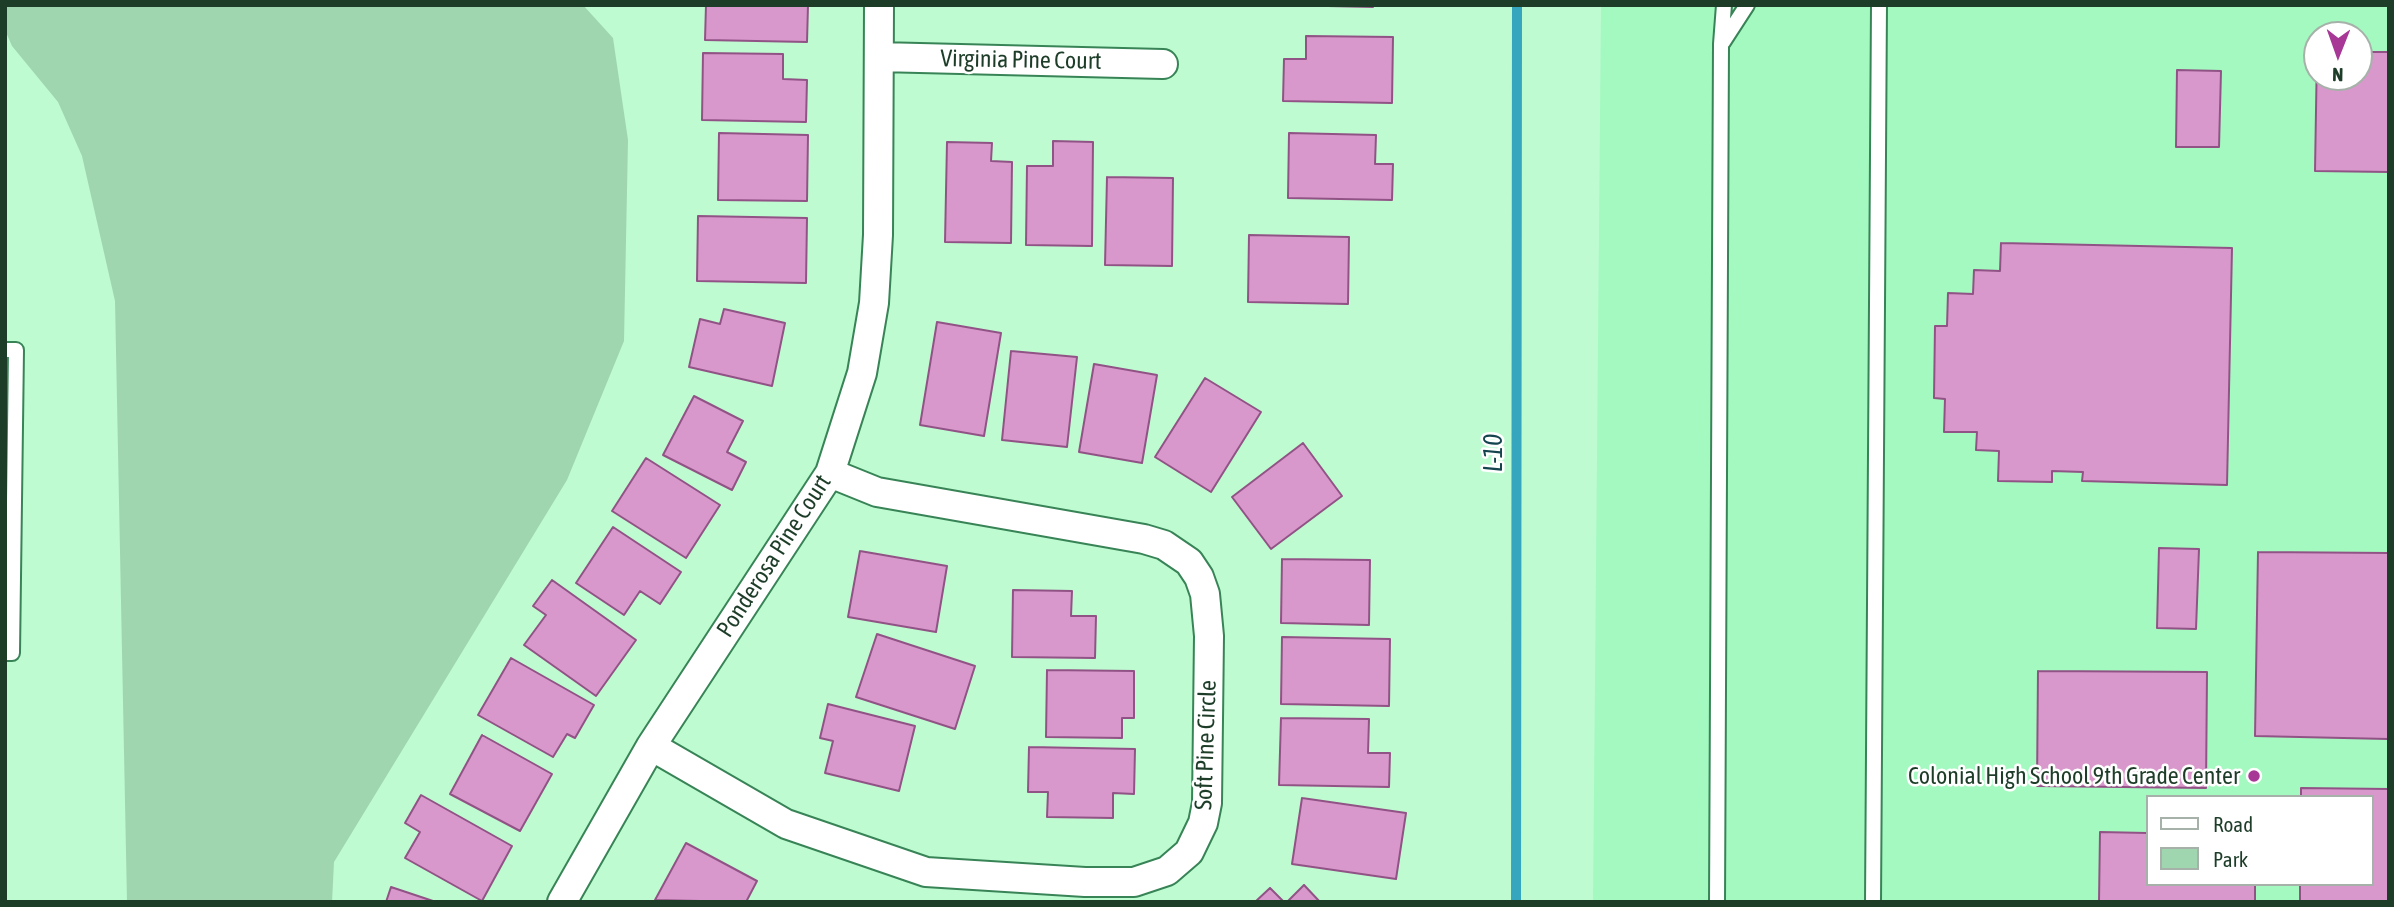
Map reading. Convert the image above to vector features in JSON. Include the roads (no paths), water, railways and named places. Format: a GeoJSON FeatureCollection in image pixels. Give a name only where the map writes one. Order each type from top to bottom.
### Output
{"type":"FeatureCollection","features":[{"type":"Feature","properties":{"kind":"street","name":"Ponderosa Pine Court"},"geometry":{"type":"LineString","coordinates":[[562,902],[651,746],[830,473],[862,373],[874,303],[878,235],[879,5]]}},
{"type":"Feature","properties":{"kind":"street","name":"Virginia Pine Court"},"geometry":{"type":"LineString","coordinates":[[878,57],[1163,64]]}},
{"type":"Feature","properties":{"kind":"street","name":"Soft Pine Circle"},"geometry":{"type":"LineString","coordinates":[[651,746],[786,824],[926,872],[1084,882],[1134,882],[1167,871],[1189,852],[1203,823],[1207,803],[1209,636],[1205,594],[1199,577],[1189,562],[1164,545],[1144,539],[877,492],[830,473]]}},
{"type":"Feature","properties":{"kind":"lane"},"geometry":{"type":"LineString","coordinates":[[1717,902],[1721,44],[1724,5]]}},
{"type":"Feature","properties":{"kind":"lane"},"geometry":{"type":"LineString","coordinates":[[1721,44],[1746,5]]}},
{"type":"Feature","properties":{"kind":"lane"},"geometry":{"type":"LineString","coordinates":[[1873,902],[1879,5]]}},
{"type":"Feature","properties":{"kind":"lane"},"geometry":{"type":"LineString","coordinates":[[5,350],[16,350],[12,653],[5,653]]}},
{"type":"Feature","properties":{"kind":"waterway","name":"L-10"},"geometry":{"type":"LineString","coordinates":[[1516,902],[1517,5]]}},
{"type":"Feature","properties":{"kind":"place","name":"Colonial High School 9th Grade Center"},"geometry":{"type":"Point","coordinates":[2254,776]}}]}
